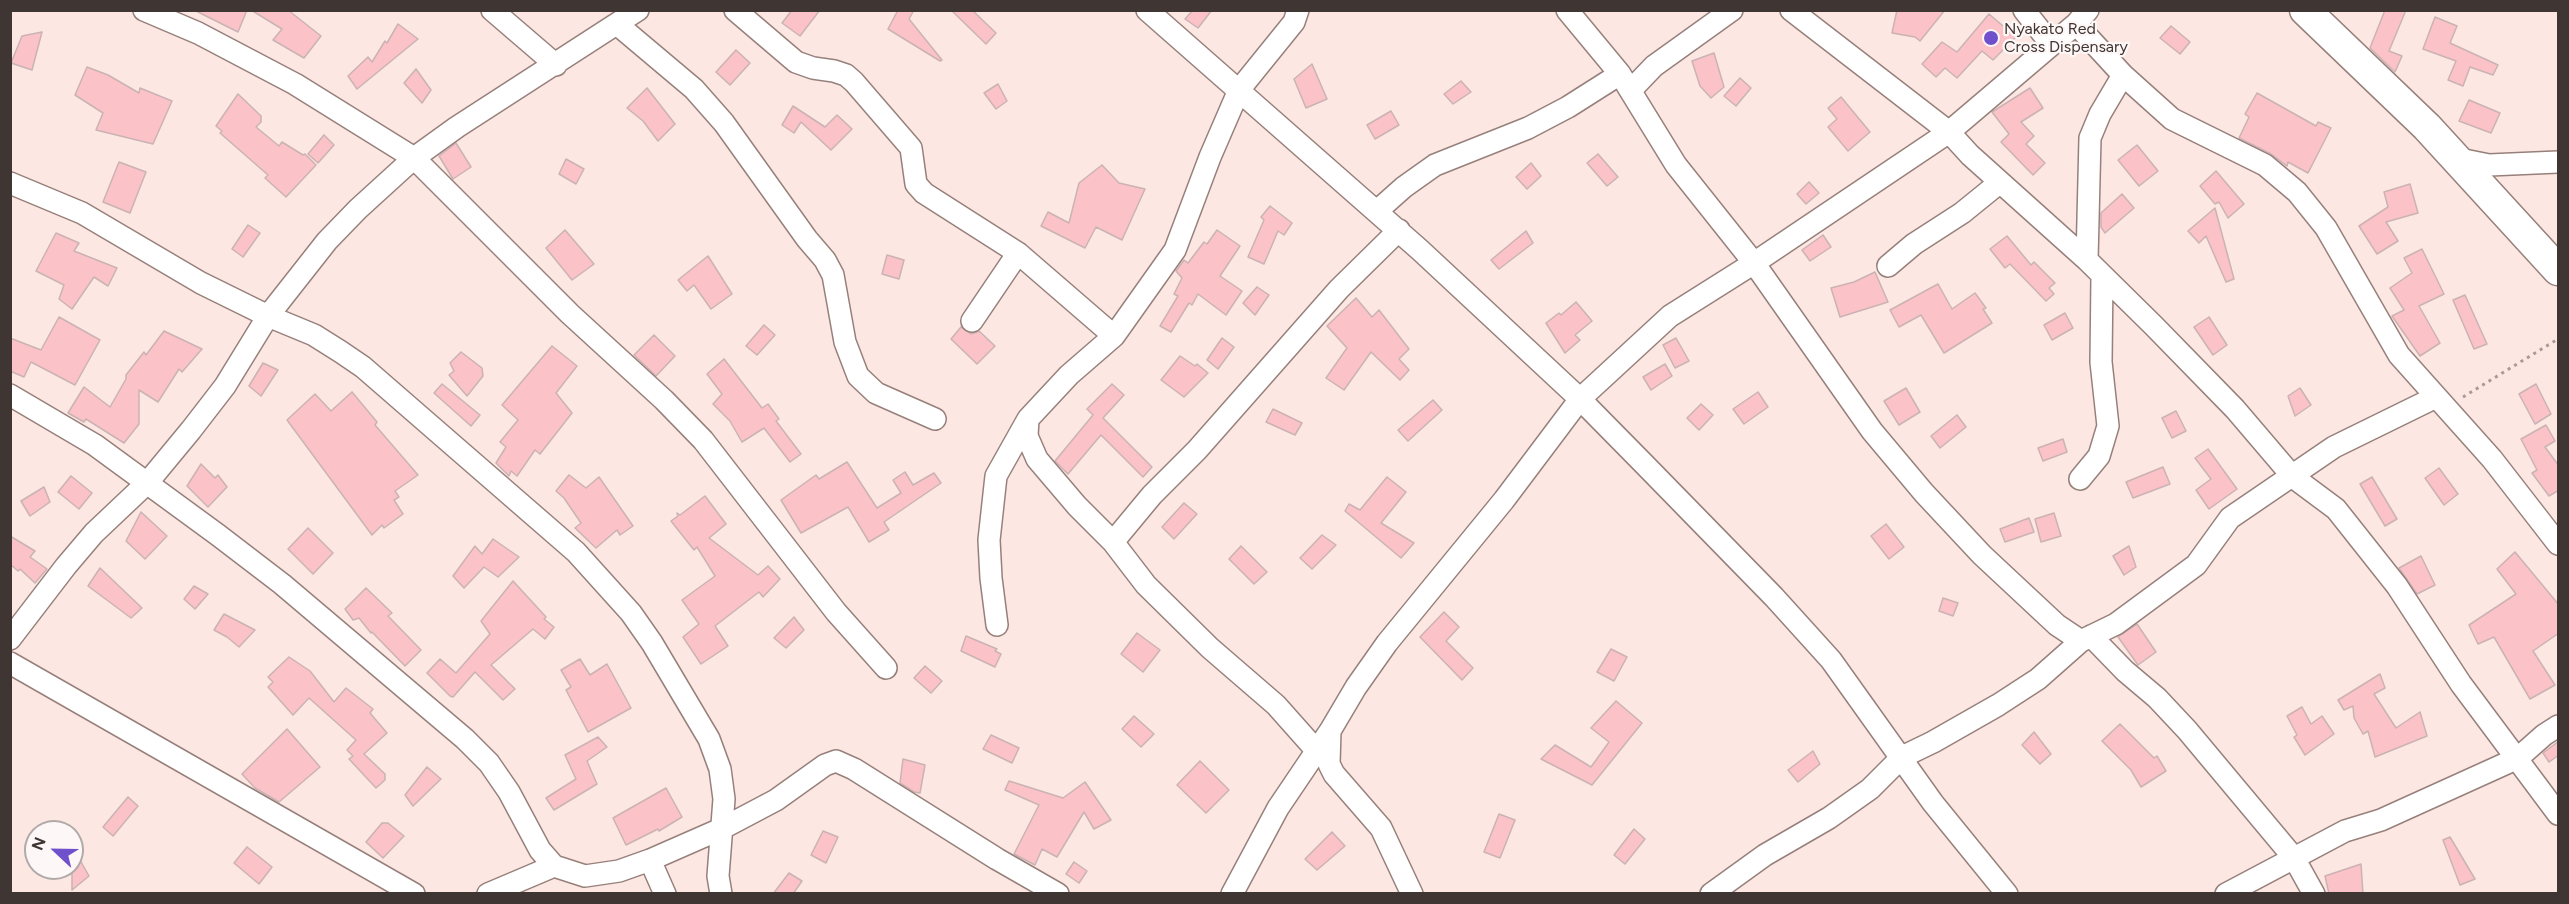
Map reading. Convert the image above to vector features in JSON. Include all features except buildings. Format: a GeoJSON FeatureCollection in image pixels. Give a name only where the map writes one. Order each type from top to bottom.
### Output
{"type":"FeatureCollection","features":[{"type":"Feature","properties":{"kind":"street"},"geometry":{"type":"LineString","coordinates":[[144,10],[198,33],[296,84],[414,158],[570,314],[664,400],[703,440],[836,612],[886,668]]}},
{"type":"Feature","properties":{"kind":"street"},"geometry":{"type":"LineString","coordinates":[[492,10],[556,65]]}},
{"type":"Feature","properties":{"kind":"street"},"geometry":{"type":"LineString","coordinates":[[10,639],[38,599],[87,541],[148,482],[225,386],[268,316],[327,241],[358,208],[414,158],[457,127],[638,10]]}},
{"type":"Feature","properties":{"kind":"street"},"geometry":{"type":"LineString","coordinates":[[735,10],[796,62],[846,75],[911,148],[916,183],[924,193],[1018,253],[1114,336]]}},
{"type":"Feature","properties":{"kind":"street"},"geometry":{"type":"LineString","coordinates":[[1147,10],[1399,230],[1580,399],[1774,597],[1831,660],[1902,756],[1933,803],[2007,894]]}},
{"type":"Feature","properties":{"kind":"street"},"geometry":{"type":"LineString","coordinates":[[997,625],[989,540],[996,476],[1028,419],[1069,375],[1114,336],[1175,250],[1210,157],[1239,90],[1294,22],[1298,10]]}},
{"type":"Feature","properties":{"kind":"street"},"geometry":{"type":"LineString","coordinates":[[1567,10],[1625,82],[1676,165],[1754,263],[1872,430],[1923,493],[1982,555],[2057,624],[2086,639],[2157,698],[2294,858],[2314,894]]}},
{"type":"Feature","properties":{"kind":"street"},"geometry":{"type":"LineString","coordinates":[[1377,211],[1404,187],[1435,165],[1528,128],[1568,107],[1625,82],[1654,66],[1732,10]]}},
{"type":"Feature","properties":{"kind":"street"},"geometry":{"type":"LineString","coordinates":[[1791,10],[1949,132],[2000,183],[2087,260],[2235,409],[2293,477],[2336,509],[2397,586],[2462,684],[2559,814]]}},
{"type":"Feature","properties":{"kind":"street"},"geometry":{"type":"LineString","coordinates":[[2024,10],[2051,44]]}},
{"type":"Feature","properties":{"kind":"street"},"geometry":{"type":"LineString","coordinates":[[2305,10],[2427,127],[2453,158],[2559,270]]}},
{"type":"Feature","properties":{"kind":"street"},"geometry":{"type":"LineString","coordinates":[[1232,894],[1272,816],[1330,731],[1356,687],[1387,643],[1504,500],[1580,399],[1670,316],[1754,263],[1949,132],[2082,17],[2123,75],[2172,119],[2265,165],[2297,192],[2326,228],[2399,355],[2492,459],[2559,544]]}},
{"type":"Feature","properties":{"kind":"street"},"geometry":{"type":"LineString","coordinates":[[618,25],[694,89],[724,123],[807,239],[825,260],[833,275],[845,342],[858,376],[876,393],[935,419]]}},
{"type":"Feature","properties":{"kind":"street"},"geometry":{"type":"LineString","coordinates":[[2087,260],[2090,138],[2100,114],[2123,75]]}},
{"type":"Feature","properties":{"kind":"street"},"geometry":{"type":"LineString","coordinates":[[2453,158],[2489,165],[2559,162]]}},
{"type":"Feature","properties":{"kind":"street"},"geometry":{"type":"LineString","coordinates":[[10,183],[81,213],[201,283],[268,316],[314,335],[363,367],[542,521],[603,579],[652,643],[709,739],[720,769],[724,799],[718,876],[721,894]]}},
{"type":"Feature","properties":{"kind":"street"},"geometry":{"type":"LineString","coordinates":[[1888,266],[1914,244],[1962,213],[2000,183]]}},
{"type":"Feature","properties":{"kind":"street"},"geometry":{"type":"LineString","coordinates":[[1113,542],[1152,495],[1205,442],[1339,289],[1399,230]]}},
{"type":"Feature","properties":{"kind":"street"},"geometry":{"type":"LineString","coordinates":[[972,321],[1018,253]]}},
{"type":"Feature","properties":{"kind":"street"},"geometry":{"type":"LineString","coordinates":[[2080,479],[2099,456],[2108,426],[2101,362],[2102,276]]}},
{"type":"Feature","properties":{"kind":"street"},"geometry":{"type":"LineString","coordinates":[[10,395],[95,445],[148,482],[282,584],[465,739],[489,764],[509,792],[540,850],[555,866],[585,876],[619,871],[650,860],[723,828],[776,800],[825,765],[836,761],[854,769],[997,859],[1058,894]]}},
{"type":"Feature","properties":{"kind":"street"},"geometry":{"type":"LineString","coordinates":[[1711,894],[1765,855],[1829,818],[1870,789],[1902,756],[1933,742],[1998,705],[2038,679],[2086,639],[2116,624],[2196,565],[2230,518],[2334,447],[2441,402]]}},
{"type":"Feature","properties":{"kind":"street"},"geometry":{"type":"LineString","coordinates":[[1028,419],[1027,436],[1036,459],[1077,506],[1113,542],[1146,585],[1210,648],[1276,705],[1316,750]]}},
{"type":"Feature","properties":{"kind":"street"},"geometry":{"type":"LineString","coordinates":[[10,663],[414,894]]}},
{"type":"Feature","properties":{"kind":"street"},"geometry":{"type":"LineString","coordinates":[[2226,894],[2345,831],[2381,820],[2518,758],[2544,735],[2559,726]]}},
{"type":"Feature","properties":{"kind":"street"},"geometry":{"type":"LineString","coordinates":[[1330,731],[1329,764],[1334,774],[1381,828],[1412,894]]}},
{"type":"Feature","properties":{"kind":"street"},"geometry":{"type":"LineString","coordinates":[[650,860],[665,894]]}},
{"type":"Feature","properties":{"kind":"street"},"geometry":{"type":"LineString","coordinates":[[488,894],[555,866]]}},
{"type":"Feature","properties":{"kind":"path"},"geometry":{"type":"LineString","coordinates":[[2441,402],[2559,339]]}},
{"type":"Feature","properties":{"kind":"place","name":"Nyakato Red Cross Dispensary"},"geometry":{"type":"Point","coordinates":[1991,38]}}]}
